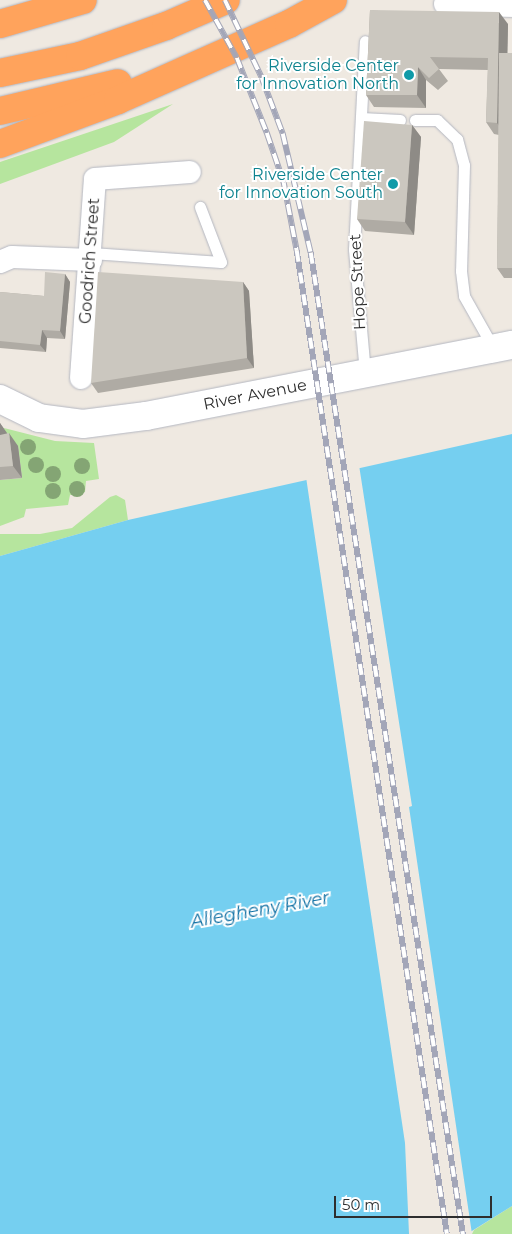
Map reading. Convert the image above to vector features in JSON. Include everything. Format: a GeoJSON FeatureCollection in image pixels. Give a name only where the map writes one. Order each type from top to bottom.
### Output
{"type":"FeatureCollection","features":[{"type":"Feature","properties":{"kind":"highway"},"geometry":{"type":"LineString","coordinates":[[0,24],[83,0]]}},
{"type":"Feature","properties":{"kind":"highway"},"geometry":{"type":"LineString","coordinates":[[0,72],[80,56],[166,26],[226,0]]}},
{"type":"Feature","properties":{"kind":"highway"},"geometry":{"type":"LineString","coordinates":[[0,144],[118,100],[289,24],[333,0]]}},
{"type":"Feature","properties":{"kind":"highway"},"geometry":{"type":"LineString","coordinates":[[0,111],[211,58]]}},
{"type":"Feature","properties":{"kind":"street"},"geometry":{"type":"LineString","coordinates":[[445,4],[512,6]]}},
{"type":"Feature","properties":{"kind":"street","name":"Goodrich Street"},"geometry":{"type":"LineString","coordinates":[[81,378],[95,179],[190,172]]}},
{"type":"Feature","properties":{"kind":"street"},"geometry":{"type":"LineString","coordinates":[[0,262],[12,257],[91,257]]}},
{"type":"Feature","properties":{"kind":"street","name":"River Avenue"},"geometry":{"type":"LineString","coordinates":[[0,399],[39,418],[82,424],[146,416],[503,348]]}},
{"type":"Feature","properties":{"kind":"lane","name":"Hope Street"},"geometry":{"type":"LineString","coordinates":[[365,41],[354,249],[365,373]]}},
{"type":"Feature","properties":{"kind":"lane"},"geometry":{"type":"LineString","coordinates":[[361,118],[400,120]]}},
{"type":"Feature","properties":{"kind":"lane"},"geometry":{"type":"LineString","coordinates":[[414,120],[436,120],[457,139],[464,165],[461,270],[464,296],[503,348]]}},
{"type":"Feature","properties":{"kind":"lane"},"geometry":{"type":"LineString","coordinates":[[91,257],[221,262],[200,207]]}},
{"type":"Feature","properties":{"kind":"green space"},"geometry":{"type":"Polygon","coordinates":[[[173,104],[114,142],[0,184],[0,162],[173,104]]]}},
{"type":"Feature","properties":{"kind":"green space"},"geometry":{"type":"Polygon","coordinates":[[[0,427],[55,441],[94,443],[99,479],[86,481],[85,492],[70,495],[68,505],[26,509],[24,517],[0,526],[0,480],[22,478],[18,446],[0,427]]]}},
{"type":"Feature","properties":{"kind":"green space"},"geometry":{"type":"Polygon","coordinates":[[[116,495],[125,500],[128,520],[0,556],[0,534],[40,534],[72,528],[110,497],[116,495]]]}},
{"type":"Feature","properties":{"kind":"green space"},"geometry":{"type":"Polygon","coordinates":[[[512,1206],[512,1234],[472,1234],[474,1230],[512,1206]]]}},
{"type":"Feature","properties":{"kind":"water","name":"Allegheny River"},"geometry":{"type":"Polygon","coordinates":[[[512,434],[512,1206],[467,1234],[0,1234],[0,556],[128,520],[512,434]]]}},
{"type":"Feature","properties":{"kind":"pier"},"geometry":{"type":"Polygon","coordinates":[[[359,465],[412,806],[409,807],[472,1234],[409,1234],[405,1143],[306,477],[359,465]]]}},
{"type":"Feature","properties":{"kind":"building","name":"Riverside Center for Innovation North"},"geometry":{"type":"Polygon","coordinates":[[[370,10],[499,12],[497,123],[486,122],[488,58],[430,57],[439,69],[429,78],[418,67],[417,95],[366,95],[370,10]]]}},
{"type":"Feature","properties":{"kind":"building"},"geometry":{"type":"Polygon","coordinates":[[[499,53],[512,53],[512,268],[497,268],[499,53]]]}},
{"type":"Feature","properties":{"kind":"building","name":"Riverside Center for Innovation South"},"geometry":{"type":"Polygon","coordinates":[[[364,121],[412,125],[405,222],[357,219],[364,121]]]}},
{"type":"Feature","properties":{"kind":"building"},"geometry":{"type":"Polygon","coordinates":[[[45,272],[65,274],[60,331],[42,330],[40,345],[0,341],[0,292],[44,296],[45,272]]]}},
{"type":"Feature","properties":{"kind":"building"},"geometry":{"type":"Polygon","coordinates":[[[98,272],[243,282],[247,358],[91,383],[98,272]]]}},
{"type":"Feature","properties":{"kind":"building"},"geometry":{"type":"Polygon","coordinates":[[[9,433],[13,466],[0,467],[0,435],[9,433]]]}},
{"type":"Feature","properties":{"kind":"railway"},"geometry":{"type":"LineString","coordinates":[[205,0],[237,58],[267,133],[284,183],[297,251],[447,1234]]}},
{"type":"Feature","properties":{"kind":"railway"},"geometry":{"type":"LineString","coordinates":[[225,0],[262,78],[283,134],[311,253],[463,1234]]}},
{"type":"Feature","properties":{"kind":"place","name":"Riverside Center for Innovation North"},"geometry":{"type":"Point","coordinates":[409,75]}},
{"type":"Feature","properties":{"kind":"place","name":"Riverside Center for Innovation South"},"geometry":{"type":"Point","coordinates":[393,184]}}]}
